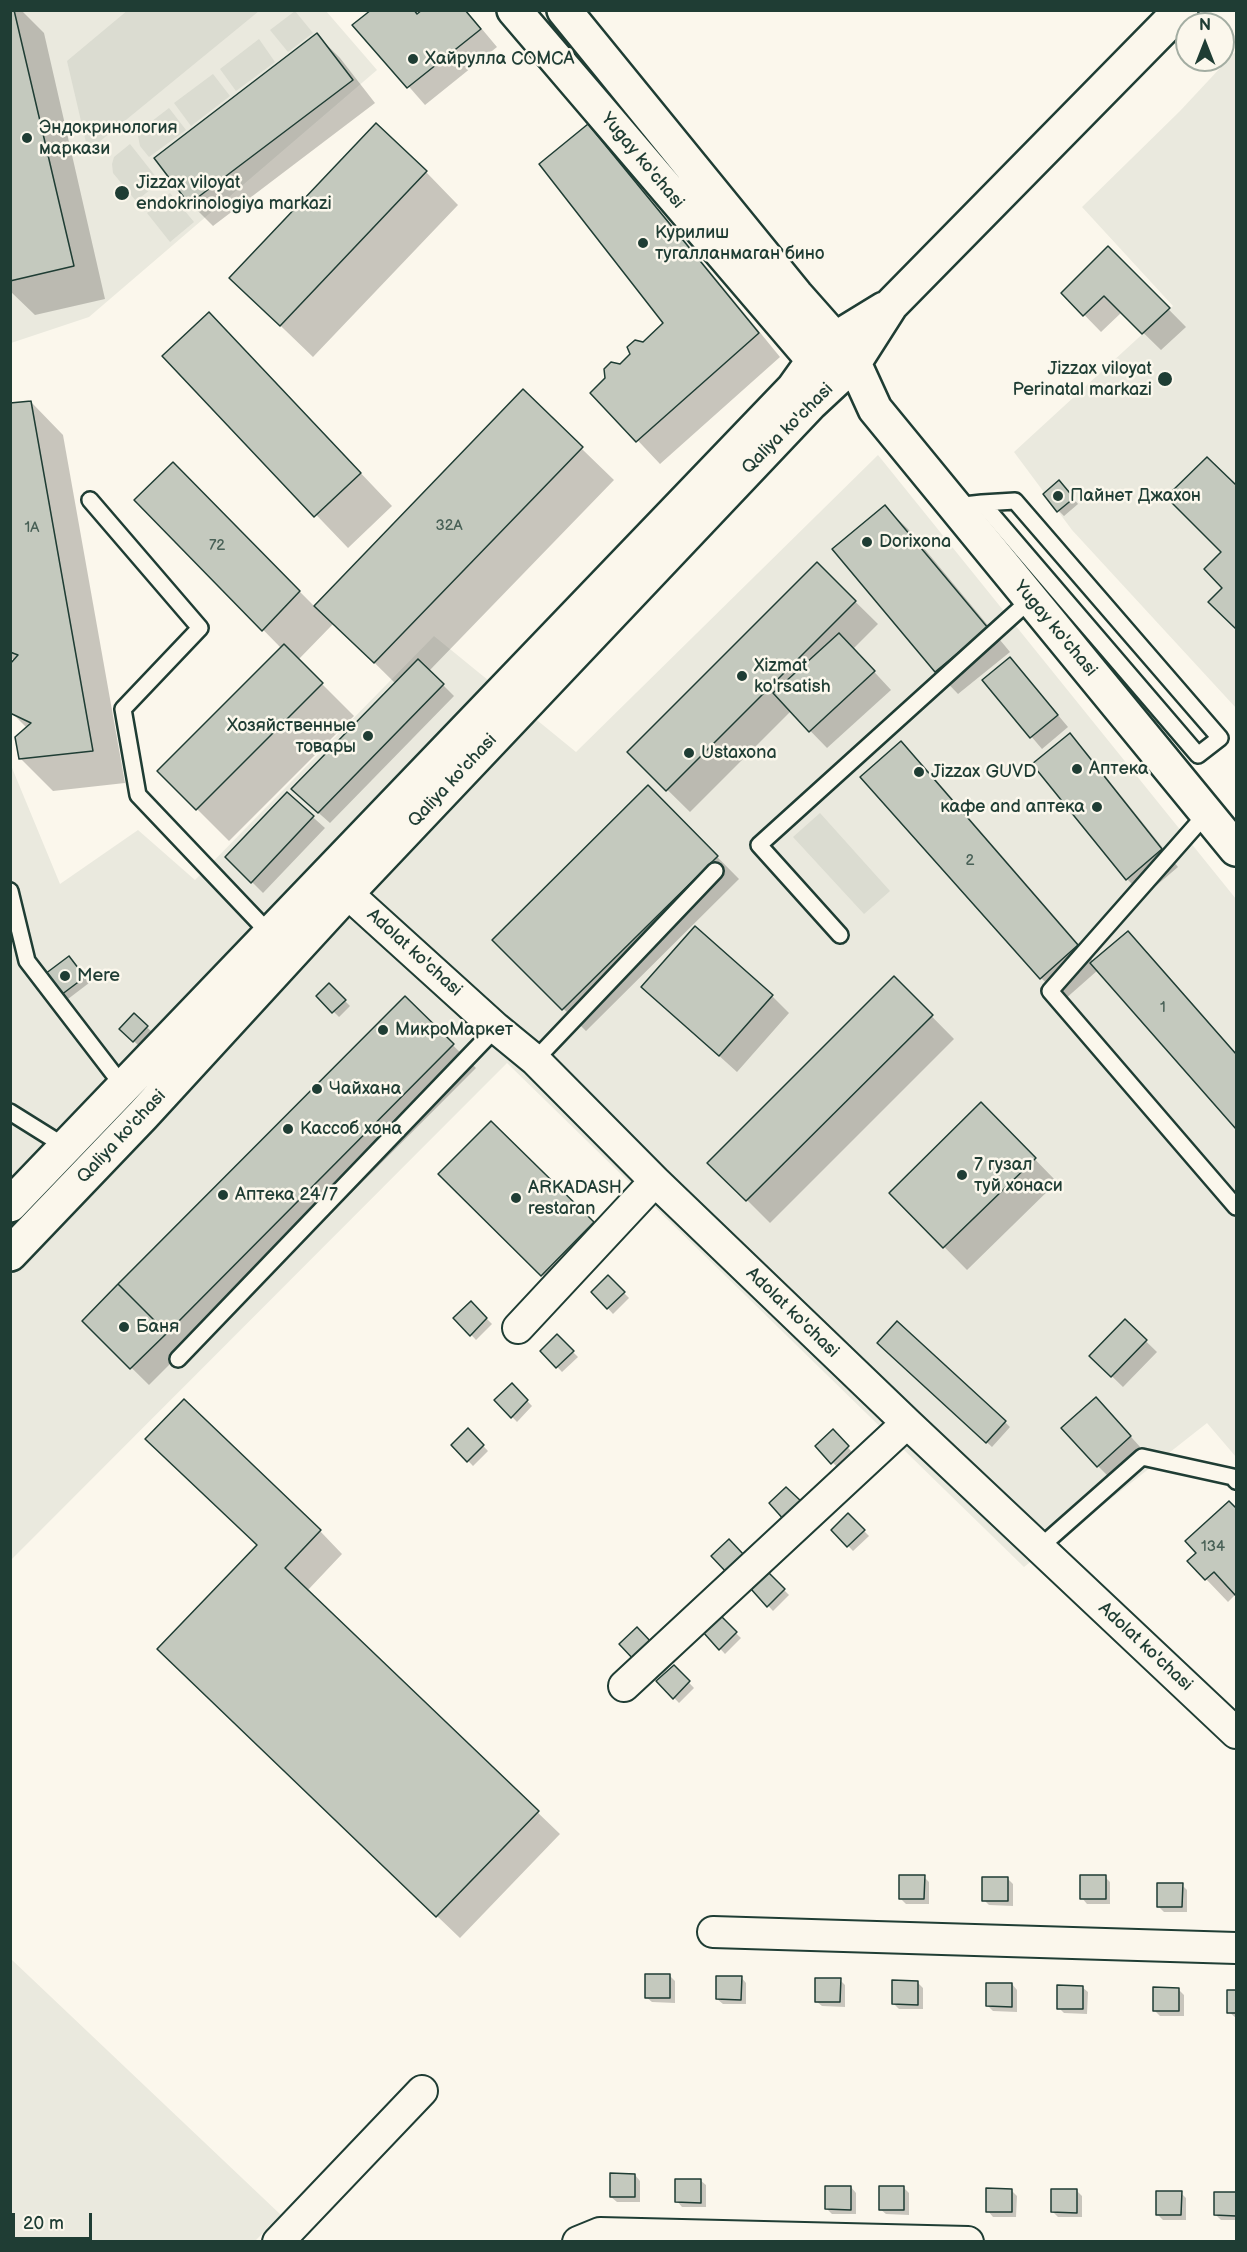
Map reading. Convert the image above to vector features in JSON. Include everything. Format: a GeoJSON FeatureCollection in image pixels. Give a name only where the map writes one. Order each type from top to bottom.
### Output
{"type":"FeatureCollection","features":[{"type":"Feature","properties":{"kind":"main road","name":"Yugay ko'chasi"},"geometry":{"type":"LineString","coordinates":[[514,10],[834,361],[875,409],[967,504],[1031,599],[1236,849]]}},
{"type":"Feature","properties":{"kind":"main road","name":"Yugay ko'chasi"},"geometry":{"type":"LineString","coordinates":[[564,10],[796,295],[834,361]]}},
{"type":"Feature","properties":{"kind":"main road","name":"Qaliya ko'chasi"},"geometry":{"type":"LineString","coordinates":[[10,1205],[793,389],[834,361],[1181,10]]}},
{"type":"Feature","properties":{"kind":"main road","name":"Qaliya ko'chasi"},"geometry":{"type":"LineString","coordinates":[[10,1254],[802,411],[834,361]]}},
{"type":"Feature","properties":{"kind":"street","name":"Adolat ko'chasi"},"geometry":{"type":"LineString","coordinates":[[347,893],[496,1028],[535,1060],[655,1181],[907,1423],[1236,1733]]}},
{"type":"Feature","properties":{"kind":"street"},"geometry":{"type":"LineString","coordinates":[[518,1328],[655,1181]]}},
{"type":"Feature","properties":{"kind":"street"},"geometry":{"type":"LineString","coordinates":[[624,1686],[907,1423]]}},
{"type":"Feature","properties":{"kind":"street"},"geometry":{"type":"LineString","coordinates":[[713,1932],[1236,1948]]}},
{"type":"Feature","properties":{"kind":"street"},"geometry":{"type":"LineString","coordinates":[[278,2241],[423,2091]]}},
{"type":"Feature","properties":{"kind":"street"},"geometry":{"type":"LineString","coordinates":[[578,2241],[600,2233],[968,2241]]}},
{"type":"Feature","properties":{"kind":"lane"},"geometry":{"type":"LineString","coordinates":[[90,500],[200,628],[123,709],[138,795],[270,935]]}},
{"type":"Feature","properties":{"kind":"lane"},"geometry":{"type":"LineString","coordinates":[[1015,501],[1220,738],[1198,755],[967,504],[1015,501]]}},
{"type":"Feature","properties":{"kind":"lane"},"geometry":{"type":"LineString","coordinates":[[840,935],[759,846],[1031,599]]}},
{"type":"Feature","properties":{"kind":"lane"},"geometry":{"type":"LineString","coordinates":[[1207,813],[1050,991],[1236,1207]]}},
{"type":"Feature","properties":{"kind":"lane"},"geometry":{"type":"LineString","coordinates":[[535,1060],[715,871]]}},
{"type":"Feature","properties":{"kind":"lane"},"geometry":{"type":"LineString","coordinates":[[10,891],[27,962],[143,1115]]}},
{"type":"Feature","properties":{"kind":"lane"},"geometry":{"type":"LineString","coordinates":[[178,1359],[496,1028]]}},
{"type":"Feature","properties":{"kind":"lane"},"geometry":{"type":"LineString","coordinates":[[10,1112],[66,1148]]}},
{"type":"Feature","properties":{"kind":"lane"},"geometry":{"type":"LineString","coordinates":[[1040,1548],[1142,1457],[1233,1477],[1236,1481]]}},
{"type":"Feature","properties":{"kind":"shaded area"},"geometry":{"type":"Polygon","coordinates":[[[128,10],[259,11],[88,151],[67,61],[128,10]]]}},
{"type":"Feature","properties":{"kind":"shaded area","name":"Jizzax viloyat endokrinologiya markazi"},"geometry":{"type":"Polygon","coordinates":[[[10,11],[326,11],[377,70],[89,317],[11,343],[10,11]]]}},
{"type":"Feature","properties":{"kind":"shaded area"},"geometry":{"type":"Polygon","coordinates":[[[295,11],[313,33],[288,52],[270,30],[295,11]]]}},
{"type":"Feature","properties":{"kind":"shaded area"},"geometry":{"type":"Polygon","coordinates":[[[259,39],[275,62],[236,91],[220,69],[259,39]]]}},
{"type":"Feature","properties":{"kind":"shaded area","name":"Jizzax viloyat Perinatal markazi"},"geometry":{"type":"Polygon","coordinates":[[[1235,52],[1236,708],[1072,530],[1014,452],[1173,306],[1082,207],[1216,72],[1235,72],[1235,52]]]}},
{"type":"Feature","properties":{"kind":"shaded area"},"geometry":{"type":"Polygon","coordinates":[[[213,74],[230,96],[191,126],[174,103],[213,74]]]}},
{"type":"Feature","properties":{"kind":"shaded area"},"geometry":{"type":"Polygon","coordinates":[[[169,108],[186,130],[149,157],[140,146],[138,136],[143,128],[169,108]]]}},
{"type":"Feature","properties":{"kind":"shaded area"},"geometry":{"type":"Polygon","coordinates":[[[130,144],[160,182],[136,201],[113,173],[112,164],[114,157],[130,144]]]}},
{"type":"Feature","properties":{"kind":"shaded area"},"geometry":{"type":"Polygon","coordinates":[[[170,193],[194,222],[170,242],[147,213],[170,193]]]}},
{"type":"Feature","properties":{"kind":"shaded area"},"geometry":{"type":"Polygon","coordinates":[[[878,455],[1236,899],[1236,1457],[1207,1423],[1024,1567],[507,1063],[11,1560],[10,763],[60,884],[138,830],[195,880],[434,636],[576,752],[878,455]]]}},
{"type":"Feature","properties":{"kind":"shaded area"},"geometry":{"type":"Polygon","coordinates":[[[820,813],[890,891],[864,914],[793,837],[820,813]]]}},
{"type":"Feature","properties":{"kind":"shaded area"},"geometry":{"type":"Polygon","coordinates":[[[11,1959],[281,2215],[255,2241],[11,2241],[11,1959]]]}},
{"type":"Feature","properties":{"kind":"building","name":"Эндокринология маркази"},"geometry":{"type":"Polygon","coordinates":[[[10,10],[14,10],[74,266],[10,281],[10,10]]]}},
{"type":"Feature","properties":{"kind":"building","name":"Хайрулла СОМСА"},"geometry":{"type":"Polygon","coordinates":[[[371,10],[414,10],[417,14],[422,10],[465,10],[481,29],[407,88],[352,25],[371,10]]]}},
{"type":"Feature","properties":{"kind":"building"},"geometry":{"type":"Polygon","coordinates":[[[317,33],[353,80],[189,204],[154,158],[317,33]]]}},
{"type":"Feature","properties":{"kind":"building"},"geometry":{"type":"Polygon","coordinates":[[[376,123],[427,171],[280,326],[229,278],[376,123]]]}},
{"type":"Feature","properties":{"kind":"building","name":"Курилиш тугалланмаган бино"},"geometry":{"type":"Polygon","coordinates":[[[588,124],[759,333],[636,442],[590,393],[605,378],[604,369],[611,362],[620,364],[630,354],[627,347],[635,340],[643,342],[663,323],[539,164],[588,124]]]}},
{"type":"Feature","properties":{"kind":"building"},"geometry":{"type":"Polygon","coordinates":[[[1108,246],[1170,308],[1142,334],[1104,296],[1083,316],[1061,293],[1108,246]]]}},
{"type":"Feature","properties":{"kind":"building"},"geometry":{"type":"Polygon","coordinates":[[[209,312],[361,473],[314,517],[162,356],[209,312]]]}},
{"type":"Feature","properties":{"kind":"building"},"geometry":{"type":"Polygon","coordinates":[[[523,389],[583,447],[374,663],[314,606],[523,389]]]}},
{"type":"Feature","properties":{"kind":"building"},"geometry":{"type":"Polygon","coordinates":[[[31,401],[93,751],[19,759],[15,737],[31,723],[10,713],[10,664],[18,655],[10,652],[10,403],[31,401]]]}},
{"type":"Feature","properties":{"kind":"building"},"geometry":{"type":"Polygon","coordinates":[[[1207,457],[1236,485],[1236,629],[1208,602],[1222,588],[1204,569],[1221,552],[1166,497],[1207,457]]]}},
{"type":"Feature","properties":{"kind":"building"},"geometry":{"type":"Polygon","coordinates":[[[173,462],[300,591],[262,631],[134,500],[173,462]]]}},
{"type":"Feature","properties":{"kind":"building","name":"Пайнет Джахон"},"geometry":{"type":"Polygon","coordinates":[[[1059,480],[1074,498],[1057,512],[1043,494],[1059,480]]]}},
{"type":"Feature","properties":{"kind":"building"},"geometry":{"type":"Polygon","coordinates":[[[885,505],[988,628],[935,672],[832,549],[885,505]]]}},
{"type":"Feature","properties":{"kind":"building","name":"Xizmat ko'rsatish"},"geometry":{"type":"Polygon","coordinates":[[[817,562],[856,601],[666,791],[627,752],[817,562]]]}},
{"type":"Feature","properties":{"kind":"building"},"geometry":{"type":"Polygon","coordinates":[[[839,633],[875,671],[809,732],[773,693],[839,633]]]}},
{"type":"Feature","properties":{"kind":"building"},"geometry":{"type":"Polygon","coordinates":[[[284,644],[323,683],[196,810],[157,771],[284,644]]]}},
{"type":"Feature","properties":{"kind":"building"},"geometry":{"type":"Polygon","coordinates":[[[1010,657],[1058,715],[1030,738],[982,680],[1010,657]]]}},
{"type":"Feature","properties":{"kind":"building","name":"Хозяйственные товары"},"geometry":{"type":"Polygon","coordinates":[[[418,659],[444,684],[318,813],[291,789],[418,659]]]}},
{"type":"Feature","properties":{"kind":"building","name":"кафе and аптека"},"geometry":{"type":"Polygon","coordinates":[[[1070,733],[1162,849],[1126,880],[1032,764],[1070,733]]]}},
{"type":"Feature","properties":{"kind":"building"},"geometry":{"type":"Polygon","coordinates":[[[901,741],[1078,945],[1040,979],[860,777],[901,741]]]}},
{"type":"Feature","properties":{"kind":"building"},"geometry":{"type":"Polygon","coordinates":[[[648,785],[718,856],[562,1010],[492,940],[648,785]]]}},
{"type":"Feature","properties":{"kind":"building"},"geometry":{"type":"Polygon","coordinates":[[[287,792],[314,816],[251,883],[225,857],[287,792]]]}},
{"type":"Feature","properties":{"kind":"building"},"geometry":{"type":"Polygon","coordinates":[[[695,926],[773,995],[719,1056],[641,987],[695,926]]]}},
{"type":"Feature","properties":{"kind":"building"},"geometry":{"type":"Polygon","coordinates":[[[1128,931],[1236,1054],[1236,1129],[1090,963],[1128,931]]]}},
{"type":"Feature","properties":{"kind":"building","name":"Mere"},"geometry":{"type":"Polygon","coordinates":[[[69,956],[85,977],[61,995],[45,974],[69,956]]]}},
{"type":"Feature","properties":{"kind":"building"},"geometry":{"type":"Polygon","coordinates":[[[894,976],[933,1015],[746,1201],[707,1163],[894,976]]]}},
{"type":"Feature","properties":{"kind":"building"},"geometry":{"type":"Polygon","coordinates":[[[329,983],[346,1000],[332,1013],[316,996],[329,983]]]}},
{"type":"Feature","properties":{"kind":"building"},"geometry":{"type":"Polygon","coordinates":[[[405,996],[454,1044],[167,1333],[118,1284],[405,996]]]}},
{"type":"Feature","properties":{"kind":"building"},"geometry":{"type":"Polygon","coordinates":[[[134,1013],[148,1026],[133,1042],[119,1029],[134,1013]]]}},
{"type":"Feature","properties":{"kind":"building","name":"7 гузал туй хонаси"},"geometry":{"type":"Polygon","coordinates":[[[981,1102],[1036,1158],[943,1248],[889,1193],[981,1102]]]}},
{"type":"Feature","properties":{"kind":"building","name":"ARKADASH restaran"},"geometry":{"type":"Polygon","coordinates":[[[491,1121],[594,1222],[541,1276],[438,1174],[491,1121]]]}},
{"type":"Feature","properties":{"kind":"building"},"geometry":{"type":"Polygon","coordinates":[[[608,1275],[625,1292],[607,1309],[591,1292],[608,1275]]]}},
{"type":"Feature","properties":{"kind":"building","name":"Баня"},"geometry":{"type":"Polygon","coordinates":[[[118,1284],[167,1333],[130,1369],[82,1321],[118,1284]]]}},
{"type":"Feature","properties":{"kind":"building"},"geometry":{"type":"Polygon","coordinates":[[[471,1301],[487,1318],[470,1336],[453,1318],[471,1301]]]}},
{"type":"Feature","properties":{"kind":"building"},"geometry":{"type":"Polygon","coordinates":[[[1125,1319],[1147,1340],[1111,1377],[1089,1356],[1125,1319]]]}},
{"type":"Feature","properties":{"kind":"building"},"geometry":{"type":"Polygon","coordinates":[[[897,1321],[1006,1421],[986,1443],[877,1343],[897,1321]]]}},
{"type":"Feature","properties":{"kind":"building"},"geometry":{"type":"Polygon","coordinates":[[[557,1334],[574,1351],[556,1368],[540,1351],[557,1334]]]}},
{"type":"Feature","properties":{"kind":"building"},"geometry":{"type":"Polygon","coordinates":[[[512,1383],[528,1400],[511,1418],[494,1400],[512,1383]]]}},
{"type":"Feature","properties":{"kind":"building"},"geometry":{"type":"Polygon","coordinates":[[[1096,1397],[1131,1436],[1097,1467],[1061,1428],[1096,1397]]]}},
{"type":"Feature","properties":{"kind":"building"},"geometry":{"type":"Polygon","coordinates":[[[184,1399],[321,1530],[285,1568],[539,1811],[436,1917],[157,1649],[257,1545],[145,1439],[184,1399]]]}},
{"type":"Feature","properties":{"kind":"building"},"geometry":{"type":"Polygon","coordinates":[[[468,1428],[484,1445],[467,1462],[451,1445],[468,1428]]]}},
{"type":"Feature","properties":{"kind":"building"},"geometry":{"type":"Polygon","coordinates":[[[833,1429],[849,1446],[831,1464],[815,1446],[833,1429]]]}},
{"type":"Feature","properties":{"kind":"building"},"geometry":{"type":"Polygon","coordinates":[[[786,1487],[803,1503],[785,1521],[769,1503],[786,1487]]]}},
{"type":"Feature","properties":{"kind":"building"},"geometry":{"type":"Polygon","coordinates":[[[1229,1501],[1236,1508],[1236,1596],[1214,1572],[1205,1580],[1187,1561],[1196,1553],[1185,1541],[1229,1501]]]}},
{"type":"Feature","properties":{"kind":"building"},"geometry":{"type":"Polygon","coordinates":[[[848,1513],[865,1530],[847,1547],[831,1530],[848,1513]]]}},
{"type":"Feature","properties":{"kind":"building"},"geometry":{"type":"Polygon","coordinates":[[[729,1539],[745,1556],[728,1574],[711,1556],[729,1539]]]}},
{"type":"Feature","properties":{"kind":"building"},"geometry":{"type":"Polygon","coordinates":[[[768,1572],[785,1589],[767,1607],[751,1589],[768,1572]]]}},
{"type":"Feature","properties":{"kind":"building"},"geometry":{"type":"Polygon","coordinates":[[[720,1615],[737,1632],[719,1650],[703,1632],[720,1615]]]}},
{"type":"Feature","properties":{"kind":"building"},"geometry":{"type":"Polygon","coordinates":[[[637,1627],[653,1644],[636,1662],[619,1644],[637,1627]]]}},
{"type":"Feature","properties":{"kind":"building"},"geometry":{"type":"Polygon","coordinates":[[[674,1665],[690,1681],[673,1699],[656,1681],[674,1665]]]}},
{"type":"Feature","properties":{"kind":"building"},"geometry":{"type":"Polygon","coordinates":[[[899,1875],[925,1875],[924,1899],[899,1899],[899,1875]]]}},
{"type":"Feature","properties":{"kind":"building"},"geometry":{"type":"Polygon","coordinates":[[[1080,1875],[1106,1875],[1106,1899],[1080,1899],[1080,1875]]]}},
{"type":"Feature","properties":{"kind":"building"},"geometry":{"type":"Polygon","coordinates":[[[982,1877],[1008,1877],[1008,1901],[982,1901],[982,1877]]]}},
{"type":"Feature","properties":{"kind":"building"},"geometry":{"type":"Polygon","coordinates":[[[1157,1883],[1183,1883],[1182,1907],[1157,1907],[1157,1883]]]}},
{"type":"Feature","properties":{"kind":"building"},"geometry":{"type":"Polygon","coordinates":[[[645,1974],[670,1974],[670,1998],[645,1998],[645,1974]]]}},
{"type":"Feature","properties":{"kind":"building"},"geometry":{"type":"Polygon","coordinates":[[[716,1976],[742,1976],[741,2000],[716,1999],[716,1976]]]}},
{"type":"Feature","properties":{"kind":"building"},"geometry":{"type":"Polygon","coordinates":[[[815,1978],[841,1978],[840,2002],[815,2002],[815,1978]]]}},
{"type":"Feature","properties":{"kind":"building"},"geometry":{"type":"Polygon","coordinates":[[[892,1980],[918,1981],[918,2005],[892,2004],[892,1980]]]}},
{"type":"Feature","properties":{"kind":"building"},"geometry":{"type":"Polygon","coordinates":[[[986,1983],[1012,1983],[1012,2007],[986,2006],[986,1983]]]}},
{"type":"Feature","properties":{"kind":"building"},"geometry":{"type":"Polygon","coordinates":[[[1057,1985],[1083,1986],[1083,2009],[1057,2009],[1057,1985]]]}},
{"type":"Feature","properties":{"kind":"building"},"geometry":{"type":"Polygon","coordinates":[[[1153,1987],[1179,1988],[1179,2011],[1153,2011],[1153,1987]]]}},
{"type":"Feature","properties":{"kind":"building"},"geometry":{"type":"Polygon","coordinates":[[[1227,1990],[1236,1990],[1236,2013],[1227,2013],[1227,1990]]]}},
{"type":"Feature","properties":{"kind":"building"},"geometry":{"type":"Polygon","coordinates":[[[610,2173],[635,2174],[635,2197],[610,2197],[610,2173]]]}},
{"type":"Feature","properties":{"kind":"building"},"geometry":{"type":"Polygon","coordinates":[[[675,2179],[701,2179],[701,2203],[675,2202],[675,2179]]]}},
{"type":"Feature","properties":{"kind":"building"},"geometry":{"type":"Polygon","coordinates":[[[825,2186],[851,2186],[851,2210],[825,2209],[825,2186]]]}},
{"type":"Feature","properties":{"kind":"building"},"geometry":{"type":"Polygon","coordinates":[[[879,2186],[904,2186],[904,2210],[879,2210],[879,2186]]]}},
{"type":"Feature","properties":{"kind":"building"},"geometry":{"type":"Polygon","coordinates":[[[986,2188],[1012,2189],[1012,2212],[986,2212],[986,2188]]]}},
{"type":"Feature","properties":{"kind":"building"},"geometry":{"type":"Polygon","coordinates":[[[1051,2189],[1077,2189],[1077,2213],[1051,2212],[1051,2189]]]}},
{"type":"Feature","properties":{"kind":"building"},"geometry":{"type":"Polygon","coordinates":[[[1156,2191],[1182,2191],[1181,2215],[1156,2215],[1156,2191]]]}},
{"type":"Feature","properties":{"kind":"building"},"geometry":{"type":"Polygon","coordinates":[[[1214,2192],[1236,2192],[1236,2216],[1214,2215],[1214,2192]]]}},
{"type":"Feature","properties":{"kind":"place","name":"Хайрулла СОМСА"},"geometry":{"type":"Point","coordinates":[413,59]}},
{"type":"Feature","properties":{"kind":"place","name":"Эндокринология маркази"},"geometry":{"type":"Point","coordinates":[27,138]}},
{"type":"Feature","properties":{"kind":"place","name":"Jizzax viloyat endokrinologiya markazi"},"geometry":{"type":"Point","coordinates":[122,193]}},
{"type":"Feature","properties":{"kind":"place","name":"Курилиш тугалланмаган бино"},"geometry":{"type":"Point","coordinates":[643,243]}},
{"type":"Feature","properties":{"kind":"place","name":"Jizzax viloyat Perinatal markazi"},"geometry":{"type":"Point","coordinates":[1165,379]}},
{"type":"Feature","properties":{"kind":"place","name":"Пайнет Джахон"},"geometry":{"type":"Point","coordinates":[1058,496]}},
{"type":"Feature","properties":{"kind":"place","name":"Dorixona"},"geometry":{"type":"Point","coordinates":[867,542]}},
{"type":"Feature","properties":{"kind":"place","name":"Xizmat ko'rsatish"},"geometry":{"type":"Point","coordinates":[742,676]}},
{"type":"Feature","properties":{"kind":"place","name":"Хозяйственные товары"},"geometry":{"type":"Point","coordinates":[368,736]}},
{"type":"Feature","properties":{"kind":"place","name":"Ustaxona"},"geometry":{"type":"Point","coordinates":[689,753]}},
{"type":"Feature","properties":{"kind":"place","name":"Аптека"},"geometry":{"type":"Point","coordinates":[1077,769]}},
{"type":"Feature","properties":{"kind":"place","name":"Jizzax GUVD"},"geometry":{"type":"Point","coordinates":[919,772]}},
{"type":"Feature","properties":{"kind":"place","name":"кафе and аптека"},"geometry":{"type":"Point","coordinates":[1097,807]}},
{"type":"Feature","properties":{"kind":"place","name":"Mere"},"geometry":{"type":"Point","coordinates":[65,976]}},
{"type":"Feature","properties":{"kind":"place","name":"МикроМаркет"},"geometry":{"type":"Point","coordinates":[383,1030]}},
{"type":"Feature","properties":{"kind":"place","name":"Чайхана"},"geometry":{"type":"Point","coordinates":[317,1089]}},
{"type":"Feature","properties":{"kind":"place","name":"Кассоб хона"},"geometry":{"type":"Point","coordinates":[288,1129]}},
{"type":"Feature","properties":{"kind":"place","name":"7 гузал туй хонаси"},"geometry":{"type":"Point","coordinates":[962,1175]}},
{"type":"Feature","properties":{"kind":"place","name":"Аптека 24/7"},"geometry":{"type":"Point","coordinates":[223,1195]}},
{"type":"Feature","properties":{"kind":"place","name":"ARKADASH restaran"},"geometry":{"type":"Point","coordinates":[516,1198]}},
{"type":"Feature","properties":{"kind":"place","name":"Баня"},"geometry":{"type":"Point","coordinates":[124,1327]}}]}
